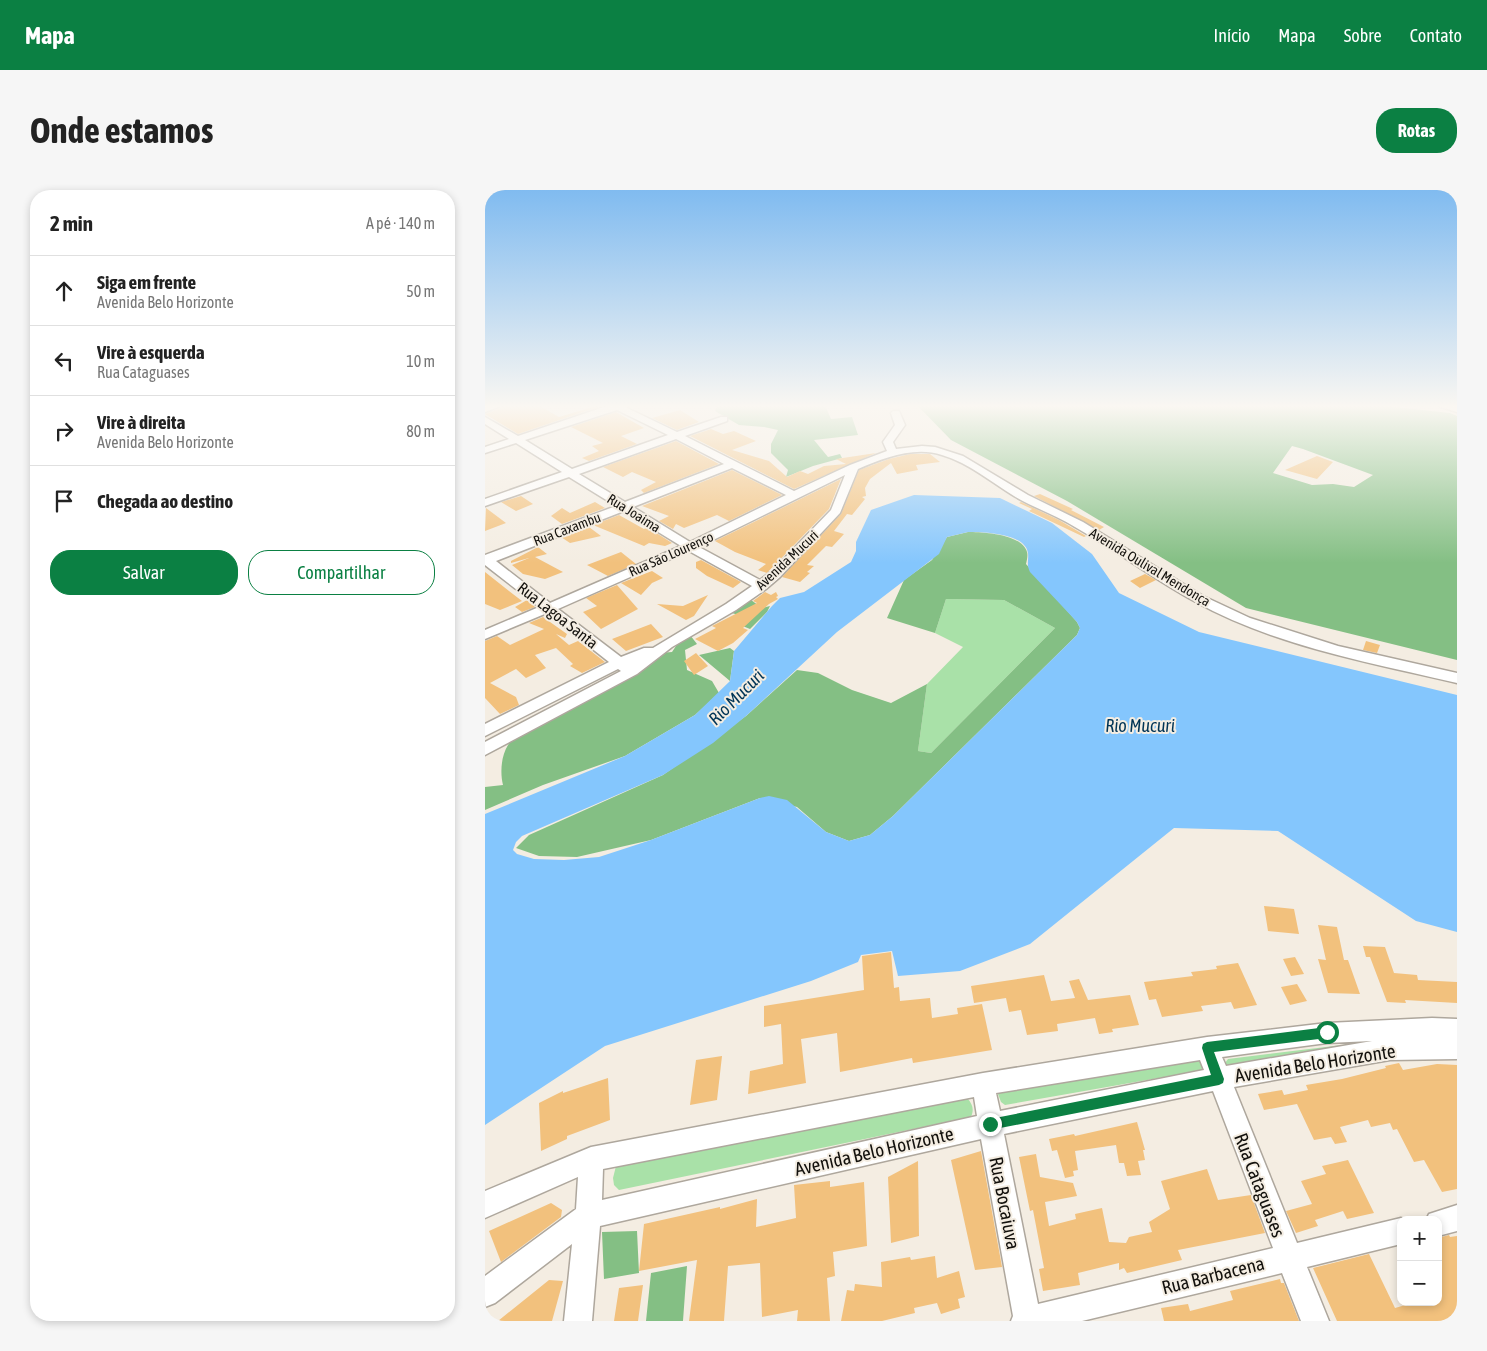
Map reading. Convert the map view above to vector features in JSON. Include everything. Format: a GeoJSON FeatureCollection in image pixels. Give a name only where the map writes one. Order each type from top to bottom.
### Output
{"type":"FeatureCollection","features":[{"type":"Feature","properties":{"kind":"street","name":"Rua Joaima"},"geometry":{"type":"LineString","coordinates":[[547,458],[690,547],[761,586]]}},
{"type":"Feature","properties":{"kind":"street"},"geometry":{"type":"LineString","coordinates":[[485,503],[611,458]]}},
{"type":"Feature","properties":{"kind":"street"},"geometry":{"type":"LineString","coordinates":[[720,458],[794,495]]}},
{"type":"Feature","properties":{"kind":"street","name":"Avenida Oulival Mendonça"},"geometry":{"type":"LineString","coordinates":[[854,467],[880,458]]}},
{"type":"Feature","properties":{"kind":"street","name":"Avenida Oulival Mendonça"},"geometry":{"type":"LineString","coordinates":[[957,458],[1020,495],[1078,523],[1172,584],[1218,608],[1267,630],[1306,642],[1457,678]]}},
{"type":"Feature","properties":{"kind":"street","name":"Rua Caxambu"},"geometry":{"type":"LineString","coordinates":[[486,560],[733,464]]}},
{"type":"Feature","properties":{"kind":"street","name":"Rua São Lourenço"},"geometry":{"type":"LineString","coordinates":[[485,635],[690,547],[854,467]]}},
{"type":"Feature","properties":{"kind":"street","name":"Avenida Mucuri"},"geometry":{"type":"LineString","coordinates":[[485,749],[632,671],[667,644],[731,607],[761,586],[776,574],[836,511],[854,467]]}},
{"type":"Feature","properties":{"kind":"street","name":"Rua Lagoa Santa"},"geometry":{"type":"LineString","coordinates":[[486,560],[618,663],[632,671]]}},
{"type":"Feature","properties":{"kind":"street","name":"Avenida Mucuri"},"geometry":{"type":"LineString","coordinates":[[485,731],[618,663],[667,644]]}},
{"type":"Feature","properties":{"kind":"street","name":"Avenida Belo Horizonte"},"geometry":{"type":"LineString","coordinates":[[485,1205],[591,1159],[983,1084],[1207,1048],[1327,1032],[1432,1028],[1457,1029]]}},
{"type":"Feature","properties":{"kind":"street","name":"Rua Cataguases"},"geometry":{"type":"LineString","coordinates":[[1207,1048],[1288,1257],[1315,1321]]}},
{"type":"Feature","properties":{"kind":"street","name":"Avenida Belo Horizonte"},"geometry":{"type":"LineString","coordinates":[[588,1216],[649,1200],[990,1124],[1219,1079],[1390,1049],[1457,1048]]}},
{"type":"Feature","properties":{"kind":"street","name":"Rua Bocaiuva"},"geometry":{"type":"LineString","coordinates":[[983,1084],[1027,1321]]}},
{"type":"Feature","properties":{"kind":"street"},"geometry":{"type":"LineString","coordinates":[[578,1321],[588,1216],[591,1159]]}},
{"type":"Feature","properties":{"kind":"street"},"geometry":{"type":"LineString","coordinates":[[485,1293],[588,1216]]}},
{"type":"Feature","properties":{"kind":"street"},"geometry":{"type":"LineString","coordinates":[[1442,1222],[1457,1218]]}},
{"type":"Feature","properties":{"kind":"street","name":"Rua Barbacena"},"geometry":{"type":"LineString","coordinates":[[1027,1321],[1397,1232]]}},
{"type":"Feature","properties":{"kind":"green space"},"geometry":{"type":"Polygon","coordinates":[[[776,458],[842,458],[813,466],[786,477],[788,470],[776,458]]]}},
{"type":"Feature","properties":{"kind":"green space"},"geometry":{"type":"Polygon","coordinates":[[[985,458],[1284,458],[1273,473],[1312,485],[1333,484],[1354,487],[1373,475],[1327,458],[1457,458],[1457,660],[1246,608],[1067,501],[985,458]]]}},
{"type":"Feature","properties":{"kind":"green space"},"geometry":{"type":"Polygon","coordinates":[[[968,532],[1001,535],[1018,541],[1024,546],[1027,553],[1026,564],[1077,622],[1080,628],[1077,635],[893,816],[870,835],[849,841],[826,832],[797,807],[760,798],[651,840],[577,857],[539,856],[516,848],[529,835],[663,775],[746,716],[797,670],[818,673],[852,690],[891,703],[927,684],[918,751],[931,753],[1055,628],[1004,600],[946,599],[935,633],[887,618],[904,580],[932,560],[947,537],[968,532]]]}},
{"type":"Feature","properties":{"kind":"green space"},"geometry":{"type":"Polygon","coordinates":[[[946,599],[1004,600],[1055,628],[931,753],[918,751],[927,684],[963,647],[935,633],[946,599]]]}},
{"type":"Feature","properties":{"kind":"green space"},"geometry":{"type":"Polygon","coordinates":[[[751,600],[762,608],[770,606],[767,612],[750,629],[740,625],[748,618],[732,613],[751,600]]]}},
{"type":"Feature","properties":{"kind":"green space"},"geometry":{"type":"Polygon","coordinates":[[[690,635],[697,644],[685,650],[687,670],[712,681],[719,693],[695,715],[625,756],[543,785],[485,810],[485,787],[503,785],[501,770],[504,754],[509,744],[519,734],[660,653],[672,652],[680,640],[690,635]]]}},
{"type":"Feature","properties":{"kind":"green space"},"geometry":{"type":"Polygon","coordinates":[[[730,648],[734,651],[730,681],[699,655],[730,648]]]}},
{"type":"Feature","properties":{"kind":"green space"},"geometry":{"type":"Polygon","coordinates":[[[1375,1041],[1228,1069],[1225,1063],[1228,1059],[1375,1041]]]}},
{"type":"Feature","properties":{"kind":"green space"},"geometry":{"type":"Polygon","coordinates":[[[1197,1059],[1204,1064],[1204,1070],[1005,1105],[1001,1102],[998,1094],[1002,1090],[1197,1059]]]}},
{"type":"Feature","properties":{"kind":"green space"},"geometry":{"type":"Polygon","coordinates":[[[959,1098],[970,1101],[973,1110],[971,1117],[619,1190],[614,1185],[613,1178],[616,1166],[959,1098]]]}},
{"type":"Feature","properties":{"kind":"green space"},"geometry":{"type":"Polygon","coordinates":[[[637,1231],[639,1273],[604,1279],[602,1232],[637,1231]]]}},
{"type":"Feature","properties":{"kind":"green space"},"geometry":{"type":"Polygon","coordinates":[[[687,1266],[683,1321],[646,1321],[651,1273],[687,1266]]]}},
{"type":"Feature","properties":{"kind":"water","name":"Rio Mucuri"},"geometry":{"type":"Polygon","coordinates":[[[914,495],[1000,498],[1052,523],[1092,554],[1119,593],[1199,632],[1457,695],[1457,932],[1416,921],[1278,831],[1174,828],[1030,944],[960,971],[898,976],[892,951],[861,955],[858,962],[811,981],[605,1046],[485,1125],[485,814],[625,756],[695,715],[730,681],[734,651],[780,598],[804,592],[851,562],[856,551],[856,542],[871,510],[914,495]],[[968,532],[947,537],[939,554],[837,632],[746,716],[713,743],[663,775],[522,836],[516,842],[513,850],[517,854],[534,859],[564,860],[599,857],[651,840],[769,796],[787,800],[826,832],[849,841],[870,835],[893,816],[1077,635],[1080,628],[1077,622],[1030,572],[1028,553],[1025,546],[1019,541],[1003,535],[968,532]]]}},
{"type":"Feature","properties":{"kind":"building"},"geometry":{"type":"Polygon","coordinates":[[[583,458],[598,458],[589,461],[583,458]]]}},
{"type":"Feature","properties":{"kind":"building"},"geometry":{"type":"Polygon","coordinates":[[[629,458],[707,458],[719,464],[644,493],[641,490],[656,482],[632,472],[623,477],[603,467],[629,458]]]}},
{"type":"Feature","properties":{"kind":"building"},"geometry":{"type":"Polygon","coordinates":[[[733,458],[758,458],[769,461],[787,477],[800,471],[808,474],[824,466],[846,464],[836,459],[865,458],[794,489],[733,458]]]}},
{"type":"Feature","properties":{"kind":"building"},"geometry":{"type":"Polygon","coordinates":[[[935,458],[940,462],[916,465],[918,470],[897,474],[891,463],[870,479],[865,488],[866,496],[862,497],[865,499],[852,515],[847,514],[834,531],[844,534],[832,547],[826,546],[807,565],[814,566],[807,572],[810,573],[800,582],[782,577],[841,514],[859,470],[889,459],[935,458]]]}},
{"type":"Feature","properties":{"kind":"building"},"geometry":{"type":"Polygon","coordinates":[[[1313,458],[1322,458],[1333,462],[1317,479],[1285,470],[1313,458]]]}},
{"type":"Feature","properties":{"kind":"building"},"geometry":{"type":"Polygon","coordinates":[[[732,470],[782,495],[729,521],[717,515],[684,528],[676,524],[673,529],[659,521],[669,516],[642,506],[732,470]]]}},
{"type":"Feature","properties":{"kind":"building"},"geometry":{"type":"Polygon","coordinates":[[[841,479],[829,509],[767,573],[758,570],[766,564],[735,552],[715,541],[841,479]]]}},
{"type":"Feature","properties":{"kind":"building"},"geometry":{"type":"Polygon","coordinates":[[[1040,494],[1073,509],[1071,510],[1104,527],[1099,530],[1034,496],[1040,494]]]}},
{"type":"Feature","properties":{"kind":"building"},"geometry":{"type":"Polygon","coordinates":[[[521,496],[533,504],[516,511],[501,502],[521,496]]]}},
{"type":"Feature","properties":{"kind":"building"},"geometry":{"type":"Polygon","coordinates":[[[595,502],[605,508],[562,524],[551,516],[562,508],[570,513],[595,502]]]}},
{"type":"Feature","properties":{"kind":"building"},"geometry":{"type":"Polygon","coordinates":[[[1021,502],[1059,520],[1086,536],[1084,537],[1029,511],[1032,509],[1019,503],[1021,502]]]}},
{"type":"Feature","properties":{"kind":"building"},"geometry":{"type":"Polygon","coordinates":[[[486,508],[506,523],[485,531],[486,508]]]}},
{"type":"Feature","properties":{"kind":"building"},"geometry":{"type":"Polygon","coordinates":[[[619,515],[644,529],[647,527],[672,543],[665,546],[649,543],[644,546],[593,525],[619,515]]]}},
{"type":"Feature","properties":{"kind":"building"},"geometry":{"type":"Polygon","coordinates":[[[589,527],[601,536],[570,543],[561,537],[589,527]]]}},
{"type":"Feature","properties":{"kind":"building"},"geometry":{"type":"Polygon","coordinates":[[[538,547],[547,554],[535,557],[563,572],[545,579],[523,574],[512,565],[529,558],[511,563],[511,561],[538,547]]]}},
{"type":"Feature","properties":{"kind":"building"},"geometry":{"type":"Polygon","coordinates":[[[621,552],[636,564],[608,576],[587,565],[621,552]]]}},
{"type":"Feature","properties":{"kind":"building"},"geometry":{"type":"Polygon","coordinates":[[[701,560],[741,582],[733,588],[707,576],[696,568],[696,562],[701,560]]]}},
{"type":"Feature","properties":{"kind":"building"},"geometry":{"type":"Polygon","coordinates":[[[652,571],[663,578],[652,583],[641,595],[621,583],[652,571]]]}},
{"type":"Feature","properties":{"kind":"building"},"geometry":{"type":"Polygon","coordinates":[[[485,572],[522,601],[500,610],[485,604],[485,572]]]}},
{"type":"Feature","properties":{"kind":"building"},"geometry":{"type":"Polygon","coordinates":[[[1145,574],[1156,580],[1140,588],[1130,581],[1145,574]]]}},
{"type":"Feature","properties":{"kind":"building"},"geometry":{"type":"Polygon","coordinates":[[[617,585],[638,609],[601,629],[583,612],[597,606],[586,598],[617,585]]]}},
{"type":"Feature","properties":{"kind":"building"},"geometry":{"type":"Polygon","coordinates":[[[765,592],[771,595],[776,592],[778,599],[769,604],[743,628],[748,630],[733,643],[718,651],[695,639],[716,628],[712,626],[757,603],[753,601],[765,592]]]}},
{"type":"Feature","properties":{"kind":"building"},"geometry":{"type":"Polygon","coordinates":[[[708,595],[694,616],[686,620],[657,604],[683,606],[708,595]]]}},
{"type":"Feature","properties":{"kind":"building"},"geometry":{"type":"Polygon","coordinates":[[[527,600],[535,607],[522,612],[515,607],[527,600]]]}},
{"type":"Feature","properties":{"kind":"building"},"geometry":{"type":"Polygon","coordinates":[[[543,617],[567,634],[565,638],[556,634],[569,645],[578,641],[605,662],[582,673],[570,666],[573,664],[556,648],[535,655],[546,668],[526,678],[516,669],[490,683],[516,697],[519,705],[500,714],[485,698],[485,641],[497,636],[510,645],[544,629],[529,623],[543,617]]]}},
{"type":"Feature","properties":{"kind":"building"},"geometry":{"type":"Polygon","coordinates":[[[651,624],[663,637],[626,651],[612,639],[651,624]]]}},
{"type":"Feature","properties":{"kind":"building"},"geometry":{"type":"Polygon","coordinates":[[[1366,641],[1380,645],[1377,653],[1363,650],[1366,641]]]}},
{"type":"Feature","properties":{"kind":"building"},"geometry":{"type":"Polygon","coordinates":[[[696,653],[708,666],[694,675],[684,661],[696,653]]]}},
{"type":"Feature","properties":{"kind":"building"},"geometry":{"type":"Polygon","coordinates":[[[1264,906],[1294,909],[1299,934],[1268,931],[1264,906]]]}},
{"type":"Feature","properties":{"kind":"building"},"geometry":{"type":"Polygon","coordinates":[[[1318,925],[1337,927],[1344,960],[1348,960],[1360,994],[1328,993],[1318,959],[1326,960],[1318,925]]]}},
{"type":"Feature","properties":{"kind":"building"},"geometry":{"type":"Polygon","coordinates":[[[1363,946],[1385,947],[1394,973],[1417,975],[1418,980],[1457,982],[1457,1003],[1405,1000],[1406,1003],[1387,1002],[1370,957],[1366,957],[1363,946]]]}},
{"type":"Feature","properties":{"kind":"building"},"geometry":{"type":"Polygon","coordinates":[[[891,952],[894,988],[899,987],[900,1001],[930,998],[932,1018],[958,1014],[957,1008],[982,1004],[992,1050],[913,1063],[912,1058],[840,1072],[837,1033],[801,1039],[806,1083],[748,1094],[750,1071],[783,1064],[781,1024],[764,1027],[764,1006],[864,990],[862,956],[891,952]]]}},
{"type":"Feature","properties":{"kind":"building"},"geometry":{"type":"Polygon","coordinates":[[[1295,957],[1304,974],[1291,976],[1283,959],[1295,957]]]}},
{"type":"Feature","properties":{"kind":"building"},"geometry":{"type":"Polygon","coordinates":[[[1238,963],[1257,1005],[1234,1009],[1231,1002],[1201,1006],[1203,1011],[1162,1017],[1156,999],[1149,1000],[1144,982],[1193,976],[1191,972],[1217,969],[1216,966],[1238,963]]]}},
{"type":"Feature","properties":{"kind":"building"},"geometry":{"type":"Polygon","coordinates":[[[1044,975],[1051,1001],[1075,998],[1069,981],[1079,979],[1088,1000],[1130,995],[1139,1025],[1112,1029],[1113,1032],[1099,1034],[1095,1018],[1057,1024],[1058,1031],[1027,1035],[1021,1010],[1009,1012],[1006,998],[974,1003],[971,986],[1044,975]]]}},
{"type":"Feature","properties":{"kind":"building"},"geometry":{"type":"Polygon","coordinates":[[[1297,984],[1307,1001],[1290,1005],[1281,987],[1297,984]]]}},
{"type":"Feature","properties":{"kind":"building"},"geometry":{"type":"Polygon","coordinates":[[[722,1056],[717,1100],[690,1105],[696,1060],[722,1056]]]}},
{"type":"Feature","properties":{"kind":"building"},"geometry":{"type":"Polygon","coordinates":[[[1399,1063],[1403,1070],[1437,1064],[1457,1065],[1457,1189],[1442,1192],[1424,1160],[1414,1162],[1397,1129],[1393,1130],[1390,1123],[1371,1127],[1368,1120],[1340,1127],[1347,1142],[1335,1144],[1331,1137],[1314,1140],[1297,1104],[1264,1110],[1258,1094],[1282,1090],[1284,1095],[1308,1090],[1306,1085],[1342,1079],[1399,1063]]]}},
{"type":"Feature","properties":{"kind":"building"},"geometry":{"type":"Polygon","coordinates":[[[608,1078],[610,1120],[567,1136],[567,1139],[541,1151],[539,1103],[563,1091],[563,1093],[608,1078]]]}},
{"type":"Feature","properties":{"kind":"building"},"geometry":{"type":"Polygon","coordinates":[[[1137,1122],[1145,1150],[1143,1150],[1145,1160],[1138,1161],[1141,1175],[1127,1176],[1124,1163],[1119,1163],[1116,1145],[1075,1151],[1078,1170],[1073,1171],[1074,1176],[1065,1178],[1057,1150],[1052,1151],[1049,1139],[1074,1134],[1075,1136],[1137,1122]]]}},
{"type":"Feature","properties":{"kind":"building"},"geometry":{"type":"Polygon","coordinates":[[[981,1151],[1002,1267],[975,1270],[951,1160],[981,1151]]]}},
{"type":"Feature","properties":{"kind":"building"},"geometry":{"type":"Polygon","coordinates":[[[1036,1154],[1040,1177],[1073,1183],[1077,1196],[1045,1202],[1049,1226],[1076,1219],[1075,1214],[1102,1208],[1109,1242],[1126,1243],[1129,1237],[1152,1232],[1149,1222],[1170,1209],[1161,1181],[1207,1169],[1218,1200],[1251,1195],[1265,1233],[1178,1250],[1182,1260],[1127,1273],[1124,1268],[1119,1270],[1119,1263],[1078,1273],[1080,1285],[1043,1291],[1039,1269],[1044,1268],[1033,1210],[1030,1211],[1019,1157],[1036,1154]]]}},
{"type":"Feature","properties":{"kind":"building"},"geometry":{"type":"Polygon","coordinates":[[[1348,1160],[1374,1213],[1347,1219],[1343,1211],[1315,1220],[1318,1226],[1296,1233],[1286,1211],[1312,1204],[1301,1181],[1326,1174],[1322,1166],[1348,1160]]]}},
{"type":"Feature","properties":{"kind":"building"},"geometry":{"type":"Polygon","coordinates":[[[918,1161],[919,1236],[891,1243],[888,1177],[918,1161]]]}},
{"type":"Feature","properties":{"kind":"building"},"geometry":{"type":"Polygon","coordinates":[[[830,1181],[830,1187],[864,1182],[867,1246],[833,1252],[835,1276],[827,1278],[830,1321],[797,1321],[798,1310],[762,1317],[760,1263],[728,1266],[724,1321],[689,1321],[697,1260],[639,1271],[644,1224],[720,1207],[720,1209],[757,1199],[756,1227],[796,1218],[794,1185],[830,1181]]]}},
{"type":"Feature","properties":{"kind":"building"},"geometry":{"type":"Polygon","coordinates":[[[551,1203],[562,1210],[561,1217],[501,1262],[489,1231],[551,1203]]]}},
{"type":"Feature","properties":{"kind":"building"},"geometry":{"type":"Polygon","coordinates":[[[1457,1236],[1457,1321],[1337,1321],[1313,1268],[1369,1254],[1395,1308],[1402,1306],[1442,1306],[1442,1237],[1457,1236]]]}},
{"type":"Feature","properties":{"kind":"building"},"geometry":{"type":"Polygon","coordinates":[[[935,1256],[937,1278],[959,1271],[965,1297],[958,1299],[960,1308],[941,1314],[937,1303],[914,1308],[915,1313],[882,1321],[841,1321],[847,1290],[854,1291],[855,1284],[882,1287],[881,1262],[910,1257],[911,1260],[935,1256]]]}},
{"type":"Feature","properties":{"kind":"building"},"geometry":{"type":"Polygon","coordinates":[[[1280,1279],[1281,1283],[1284,1283],[1299,1321],[1164,1321],[1161,1308],[1188,1304],[1190,1311],[1233,1300],[1230,1291],[1280,1279]]]}},
{"type":"Feature","properties":{"kind":"building"},"geometry":{"type":"Polygon","coordinates":[[[549,1280],[563,1281],[552,1321],[498,1321],[549,1280]]]}},
{"type":"Feature","properties":{"kind":"building"},"geometry":{"type":"Polygon","coordinates":[[[643,1285],[638,1321],[614,1321],[619,1288],[643,1285]]]}},
{"type":"Feature","properties":{"kind":"route"},"geometry":{"type":"LineString","coordinates":[[990,1124],[1219,1079],[1207,1048],[1327,1032]]}}]}
